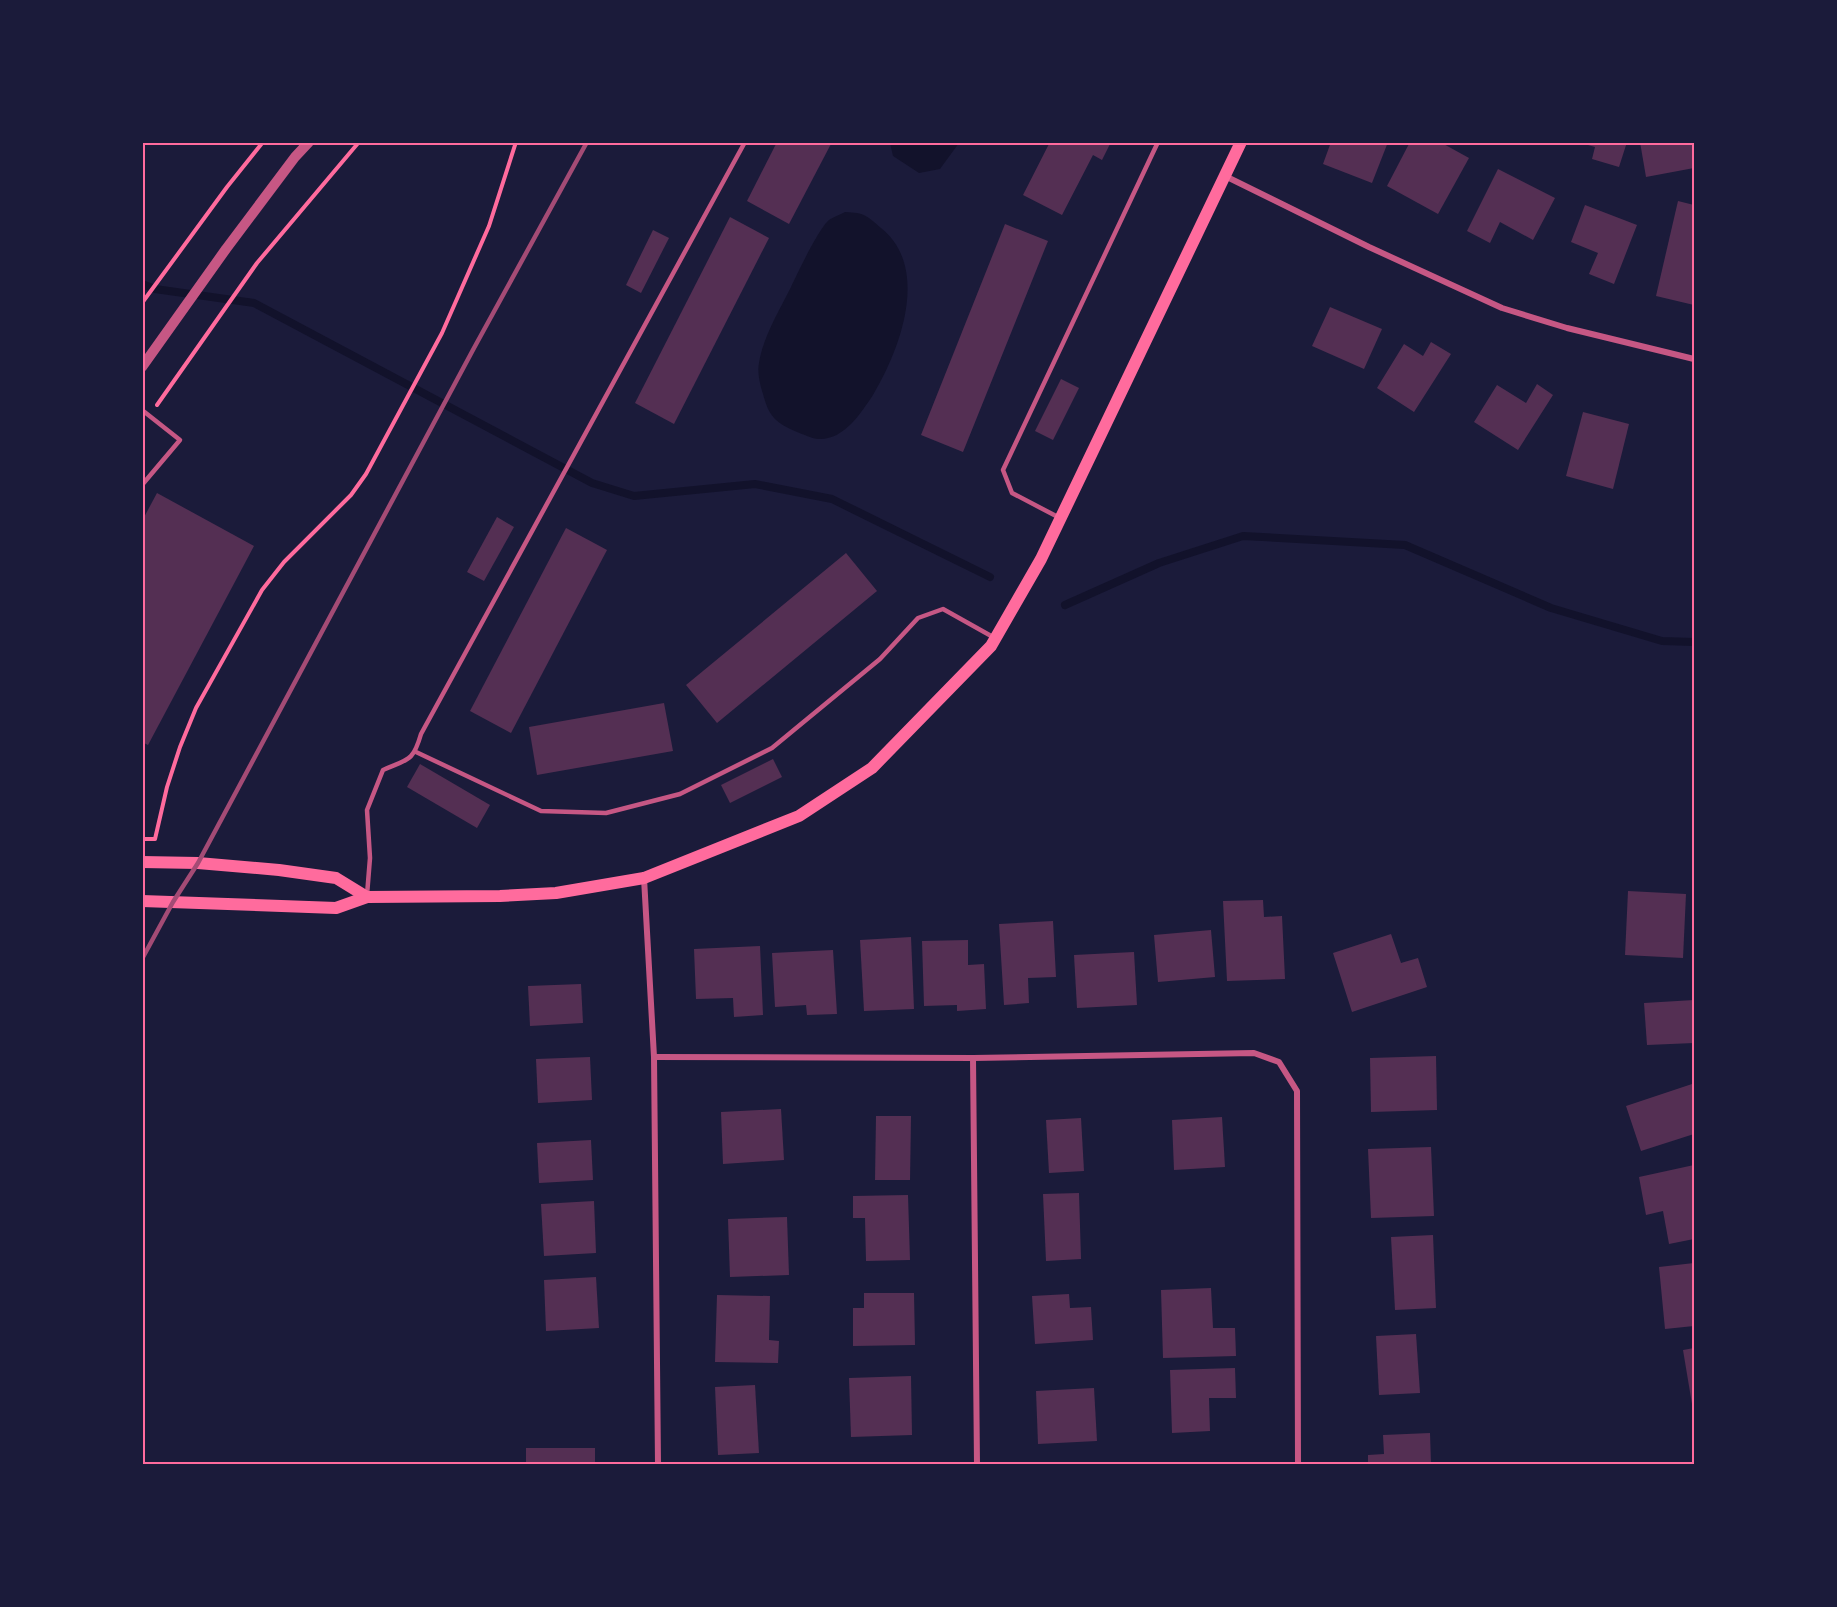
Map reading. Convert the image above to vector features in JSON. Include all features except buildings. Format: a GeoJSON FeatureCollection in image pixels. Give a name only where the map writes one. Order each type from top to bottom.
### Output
{"type":"FeatureCollection","features":[{"type":"Feature","properties":{"kind":"main road"},"geometry":{"type":"LineString","coordinates":[[142,901],[336,908],[367,897],[500,896],[556,893],[644,878],[799,816],[872,768],[991,646],[1041,559],[1241,142]]}},
{"type":"Feature","properties":{"kind":"main road"},"geometry":{"type":"LineString","coordinates":[[142,862],[210,864],[336,878],[367,897]]}},
{"type":"Feature","properties":{"kind":"street"},"geometry":{"type":"LineString","coordinates":[[142,367],[226,249],[295,157],[309,142]]}},
{"type":"Feature","properties":{"kind":"street"},"geometry":{"type":"LineString","coordinates":[[1225,176],[1369,247],[1502,308],[1567,328],[1695,359]]}},
{"type":"Feature","properties":{"kind":"street"},"geometry":{"type":"LineString","coordinates":[[644,878],[654,1057],[658,1464]]}},
{"type":"Feature","properties":{"kind":"street"},"geometry":{"type":"LineString","coordinates":[[654,1057],[972,1058],[1254,1053],[1279,1062],[1296,1091],[1298,1464]]}},
{"type":"Feature","properties":{"kind":"street"},"geometry":{"type":"LineString","coordinates":[[972,1058],[976,1464]]}},
{"type":"Feature","properties":{"kind":"lane"},"geometry":{"type":"LineString","coordinates":[[367,897],[370,858],[367,810],[383,770],[409,759],[416,752],[421,734],[745,142]]}},
{"type":"Feature","properties":{"kind":"lane"},"geometry":{"type":"LineString","coordinates":[[1061,518],[1012,493],[1003,470],[1158,142]]}},
{"type":"Feature","properties":{"kind":"lane"},"geometry":{"type":"LineString","coordinates":[[142,410],[180,440],[142,484]]}},
{"type":"Feature","properties":{"kind":"lane"},"geometry":{"type":"LineString","coordinates":[[416,752],[541,811],[606,813],[680,794],[772,748],[880,659],[918,618],[943,609],[995,638]]}},
{"type":"Feature","properties":{"kind":"path"},"geometry":{"type":"LineString","coordinates":[[142,303],[263,142]]}},
{"type":"Feature","properties":{"kind":"path"},"geometry":{"type":"LineString","coordinates":[[150,416],[257,263],[359,142]]}},
{"type":"Feature","properties":{"kind":"path"},"geometry":{"type":"LineString","coordinates":[[142,839],[155,839],[167,787],[196,708],[262,590],[284,562],[351,495],[366,474],[442,333],[489,226],[516,142]]}},
{"type":"Feature","properties":{"kind":"shaded area"},"geometry":{"type":"Polygon","coordinates":[[[890,142],[959,143],[940,169],[919,173],[893,156],[890,142]]]}},
{"type":"Feature","properties":{"kind":"shaded area"},"geometry":{"type":"Polygon","coordinates":[[[845,212],[868,217],[896,245],[905,265],[908,287],[906,310],[893,356],[873,395],[844,430],[828,438],[816,439],[790,429],[774,418],[765,402],[758,367],[768,334],[814,241],[829,220],[845,212]]]}},
{"type":"Feature","properties":{"kind":"waterway"},"geometry":{"type":"LineString","coordinates":[[142,284],[155,289],[254,303],[592,483],[634,496],[755,484],[832,499],[990,577]]}},
{"type":"Feature","properties":{"kind":"waterway"},"geometry":{"type":"LineString","coordinates":[[1065,605],[1159,563],[1243,536],[1405,545],[1551,608],[1662,641],[1694,642]]}},
{"type":"Feature","properties":{"kind":"railway"},"geometry":{"type":"LineString","coordinates":[[142,959],[173,902],[198,863],[587,142]]}}]}
